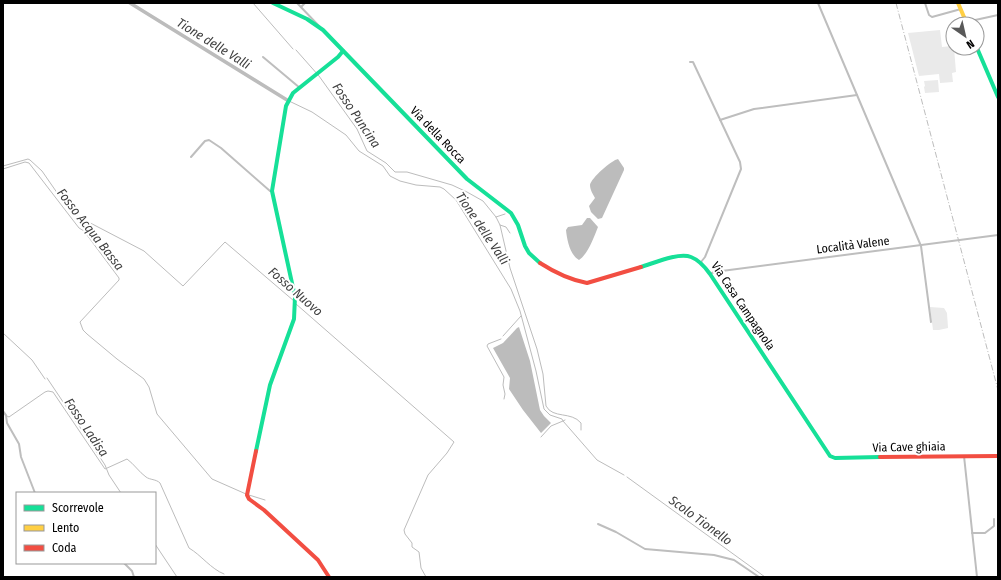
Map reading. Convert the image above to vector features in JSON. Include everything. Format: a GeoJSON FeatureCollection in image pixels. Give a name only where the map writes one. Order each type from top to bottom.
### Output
{"type":"FeatureCollection","features":[{"type":"Feature","properties":{"kind":"street","name":"Via della Rocca"},"geometry":{"type":"LineString","coordinates":[[273,3],[306,19],[320,28],[466,179],[511,213],[520,226],[525,246],[533,258],[542,265],[580,282]]}},
{"type":"Feature","properties":{"kind":"street"},"geometry":{"type":"LineString","coordinates":[[300,6],[304,3]]}},
{"type":"Feature","properties":{"kind":"street"},"geometry":{"type":"LineString","coordinates":[[818,3],[921,246],[931,322]]}},
{"type":"Feature","properties":{"kind":"street"},"geometry":{"type":"LineString","coordinates":[[926,3],[929,15],[932,17],[961,10]]}},
{"type":"Feature","properties":{"kind":"street"},"geometry":{"type":"LineString","coordinates":[[958,3],[964,16]]}},
{"type":"Feature","properties":{"kind":"street"},"geometry":{"type":"LineString","coordinates":[[298,15],[302,13],[300,6]]}},
{"type":"Feature","properties":{"kind":"street"},"geometry":{"type":"LineString","coordinates":[[300,6],[320,28]]}},
{"type":"Feature","properties":{"kind":"street"},"geometry":{"type":"LineString","coordinates":[[300,6],[306,19]]}},
{"type":"Feature","properties":{"kind":"street"},"geometry":{"type":"LineString","coordinates":[[306,19],[309,17],[307,13]]}},
{"type":"Feature","properties":{"kind":"street"},"geometry":{"type":"LineString","coordinates":[[985,18],[998,15]]}},
{"type":"Feature","properties":{"kind":"street"},"geometry":{"type":"LineString","coordinates":[[329,577],[318,560],[247,495],[270,385],[294,318],[295,297],[272,191],[284,115],[290,97],[338,57],[343,51]]}},
{"type":"Feature","properties":{"kind":"street"},"geometry":{"type":"LineString","coordinates":[[262,56],[300,88]]}},
{"type":"Feature","properties":{"kind":"street"},"geometry":{"type":"LineString","coordinates":[[980,56],[998,97]]}},
{"type":"Feature","properties":{"kind":"street"},"geometry":{"type":"LineString","coordinates":[[690,62],[693,62],[696,67],[740,162],[741,169],[705,257],[701,262]]}},
{"type":"Feature","properties":{"kind":"street"},"geometry":{"type":"LineString","coordinates":[[720,120],[754,109],[857,95]]}},
{"type":"Feature","properties":{"kind":"street"},"geometry":{"type":"LineString","coordinates":[[191,157],[205,141],[209,140],[221,148],[272,191]]}},
{"type":"Feature","properties":{"kind":"street","name":"Località Valene"},"geometry":{"type":"LineString","coordinates":[[710,274],[714,272],[998,235]]}},
{"type":"Feature","properties":{"kind":"street","name":"Via Casa Campagnola"},"geometry":{"type":"LineString","coordinates":[[580,282],[587,283],[597,281],[682,255],[692,256],[701,262],[824,448]]}},
{"type":"Feature","properties":{"kind":"street"},"geometry":{"type":"LineString","coordinates":[[3,412],[6,416],[7,423],[19,444],[21,457],[35,492]]}},
{"type":"Feature","properties":{"kind":"street","name":"Via Cave ghiaia"},"geometry":{"type":"LineString","coordinates":[[824,448],[830,456],[835,458],[998,456]]}},
{"type":"Feature","properties":{"kind":"street"},"geometry":{"type":"LineString","coordinates":[[964,456],[977,577]]}},
{"type":"Feature","properties":{"kind":"street"},"geometry":{"type":"LineString","coordinates":[[972,533],[985,533],[994,526],[994,519]]}},
{"type":"Feature","properties":{"kind":"street"},"geometry":{"type":"LineString","coordinates":[[598,524],[616,532],[645,549],[714,555],[734,560],[759,577]]}},
{"type":"Feature","properties":{"kind":"street"},"geometry":{"type":"LineString","coordinates":[[125,564],[132,571],[134,577]]}},
{"type":"Feature","properties":{"kind":"shaded area"},"geometry":{"type":"Polygon","coordinates":[[[940,30],[942,47],[945,47],[945,56],[955,56],[956,72],[952,73],[953,82],[940,83],[939,74],[919,76],[908,33],[940,30]]]}},
{"type":"Feature","properties":{"kind":"shaded area"},"geometry":{"type":"Polygon","coordinates":[[[938,80],[939,92],[925,93],[924,81],[938,80]]]}},
{"type":"Feature","properties":{"kind":"shaded area"},"geometry":{"type":"Polygon","coordinates":[[[618,159],[624,170],[602,218],[598,219],[591,212],[589,206],[595,198],[591,190],[591,182],[611,162],[618,159]]]}},
{"type":"Feature","properties":{"kind":"shaded area"},"geometry":{"type":"Polygon","coordinates":[[[587,218],[590,218],[598,227],[588,250],[579,260],[571,251],[566,230],[568,227],[582,225],[587,218]]]}},
{"type":"Feature","properties":{"kind":"shaded area"},"geometry":{"type":"Polygon","coordinates":[[[930,307],[944,308],[947,313],[948,328],[933,330],[930,307]]]}},
{"type":"Feature","properties":{"kind":"shaded area"},"geometry":{"type":"Polygon","coordinates":[[[519,327],[530,361],[540,410],[551,423],[541,433],[509,389],[510,378],[493,348],[503,343],[519,327]]]}},
{"type":"Feature","properties":{"kind":"waterway","name":"Tione delle Valli"},"geometry":{"type":"LineString","coordinates":[[130,3],[287,100]]}},
{"type":"Feature","properties":{"kind":"waterway","name":"Fosso Puncina"},"geometry":{"type":"LineString","coordinates":[[253,3],[293,49]]}},
{"type":"Feature","properties":{"kind":"waterway","name":"Fosso Puncina"},"geometry":{"type":"LineString","coordinates":[[296,50],[319,76],[357,129],[367,151],[386,163],[395,172],[407,172],[452,185],[467,192],[483,201],[496,217],[500,225],[510,268],[537,349],[543,374],[546,406],[553,412],[577,419],[581,423],[581,430]]}},
{"type":"Feature","properties":{"kind":"waterway","name":"Tione delle Valli"},"geometry":{"type":"LineString","coordinates":[[289,101],[312,112],[346,135],[359,151],[383,166],[390,176],[400,181],[416,185],[440,187],[456,200],[511,289],[520,311],[536,371],[544,409],[550,415],[562,419],[563,421],[565,420]]}},
{"type":"Feature","properties":{"kind":"waterway","name":"Fosso Nuovo"},"geometry":{"type":"LineString","coordinates":[[3,166],[28,159],[30,160],[42,171],[69,210],[75,215],[144,251],[183,286],[225,242],[294,301]]}},
{"type":"Feature","properties":{"kind":"waterway","name":"Fosso Acqua Bassa"},"geometry":{"type":"LineString","coordinates":[[3,169],[25,162],[29,163],[79,228],[84,231],[119,278],[119,280],[80,322],[83,330],[117,359],[144,379],[149,387],[157,414],[212,479],[246,494]]}},
{"type":"Feature","properties":{"kind":"waterway","name":"Fosso Puncina"},"geometry":{"type":"LineString","coordinates":[[496,217],[505,214]]}},
{"type":"Feature","properties":{"kind":"waterway","name":"Fosso Puncina"},"geometry":{"type":"LineString","coordinates":[[500,225],[506,227],[510,233]]}},
{"type":"Feature","properties":{"kind":"waterway","name":"Fosso Nuovo"},"geometry":{"type":"LineString","coordinates":[[296,304],[454,442],[447,453],[428,475],[404,530],[405,534],[412,543],[412,547],[419,552],[421,568],[426,577]]}},
{"type":"Feature","properties":{"kind":"waterway","name":"Tione delle Valli"},"geometry":{"type":"LineString","coordinates":[[503,336],[521,316]]}},
{"type":"Feature","properties":{"kind":"waterway"},"geometry":{"type":"LineString","coordinates":[[3,333],[32,360],[45,379]]}},
{"type":"Feature","properties":{"kind":"waterway","name":"Tione delle Valli"},"geometry":{"type":"LineString","coordinates":[[501,339],[488,344],[487,346],[504,377],[504,399]]}},
{"type":"Feature","properties":{"kind":"waterway","name":"Fosso Ladisa"},"geometry":{"type":"LineString","coordinates":[[47,378],[105,465],[109,475],[120,492]]}},
{"type":"Feature","properties":{"kind":"waterway","name":"Fosso Ladisa"},"geometry":{"type":"LineString","coordinates":[[3,414],[9,417],[45,392],[53,392],[105,469],[127,459],[146,477],[160,483],[189,548],[219,572],[224,574]]}},
{"type":"Feature","properties":{"kind":"waterway","name":"Scolo Tionello"},"geometry":{"type":"LineString","coordinates":[[541,437],[551,426],[563,421],[597,460],[624,475]]}},
{"type":"Feature","properties":{"kind":"waterway","name":"Scolo Tionello"},"geometry":{"type":"LineString","coordinates":[[627,477],[765,577]]}},
{"type":"Feature","properties":{"kind":"waterway","name":"Fosso Acqua Bassa"},"geometry":{"type":"LineString","coordinates":[[249,495],[265,500]]}},
{"type":"Feature","properties":{"kind":"waterway"},"geometry":{"type":"LineString","coordinates":[[156,546],[177,577]]}},
{"type":"Feature","properties":{"kind":"railway"},"geometry":{"type":"LineString","coordinates":[[896,3],[998,390]]}},
{"type":"Feature","properties":{"kind":"traffic: fast"},"geometry":{"type":"LineString","coordinates":[[273,3],[307,19],[323,30],[467,179],[511,213],[518,225],[529,253],[540,263]]}},
{"type":"Feature","properties":{"kind":"traffic: fast"},"geometry":{"type":"LineString","coordinates":[[256,451],[270,385],[294,319],[295,297],[272,191],[286,106],[293,93],[338,57],[343,51]]}},
{"type":"Feature","properties":{"kind":"traffic: fast"},"geometry":{"type":"LineString","coordinates":[[980,56],[998,97]]}},
{"type":"Feature","properties":{"kind":"traffic: fast"},"geometry":{"type":"LineString","coordinates":[[641,267],[673,257],[686,256],[694,258],[704,266],[710,274],[830,456],[835,458],[880,457]]}},
{"type":"Feature","properties":{"kind":"traffic: slow"},"geometry":{"type":"LineString","coordinates":[[958,3],[964,16]]}},
{"type":"Feature","properties":{"kind":"traffic: jam"},"geometry":{"type":"LineString","coordinates":[[540,263],[551,270],[575,280],[587,283],[641,267]]}},
{"type":"Feature","properties":{"kind":"traffic: jam"},"geometry":{"type":"LineString","coordinates":[[256,451],[247,495],[249,499],[264,510],[318,560],[329,577]]}},
{"type":"Feature","properties":{"kind":"traffic: jam"},"geometry":{"type":"LineString","coordinates":[[880,457],[998,456]]}}]}
